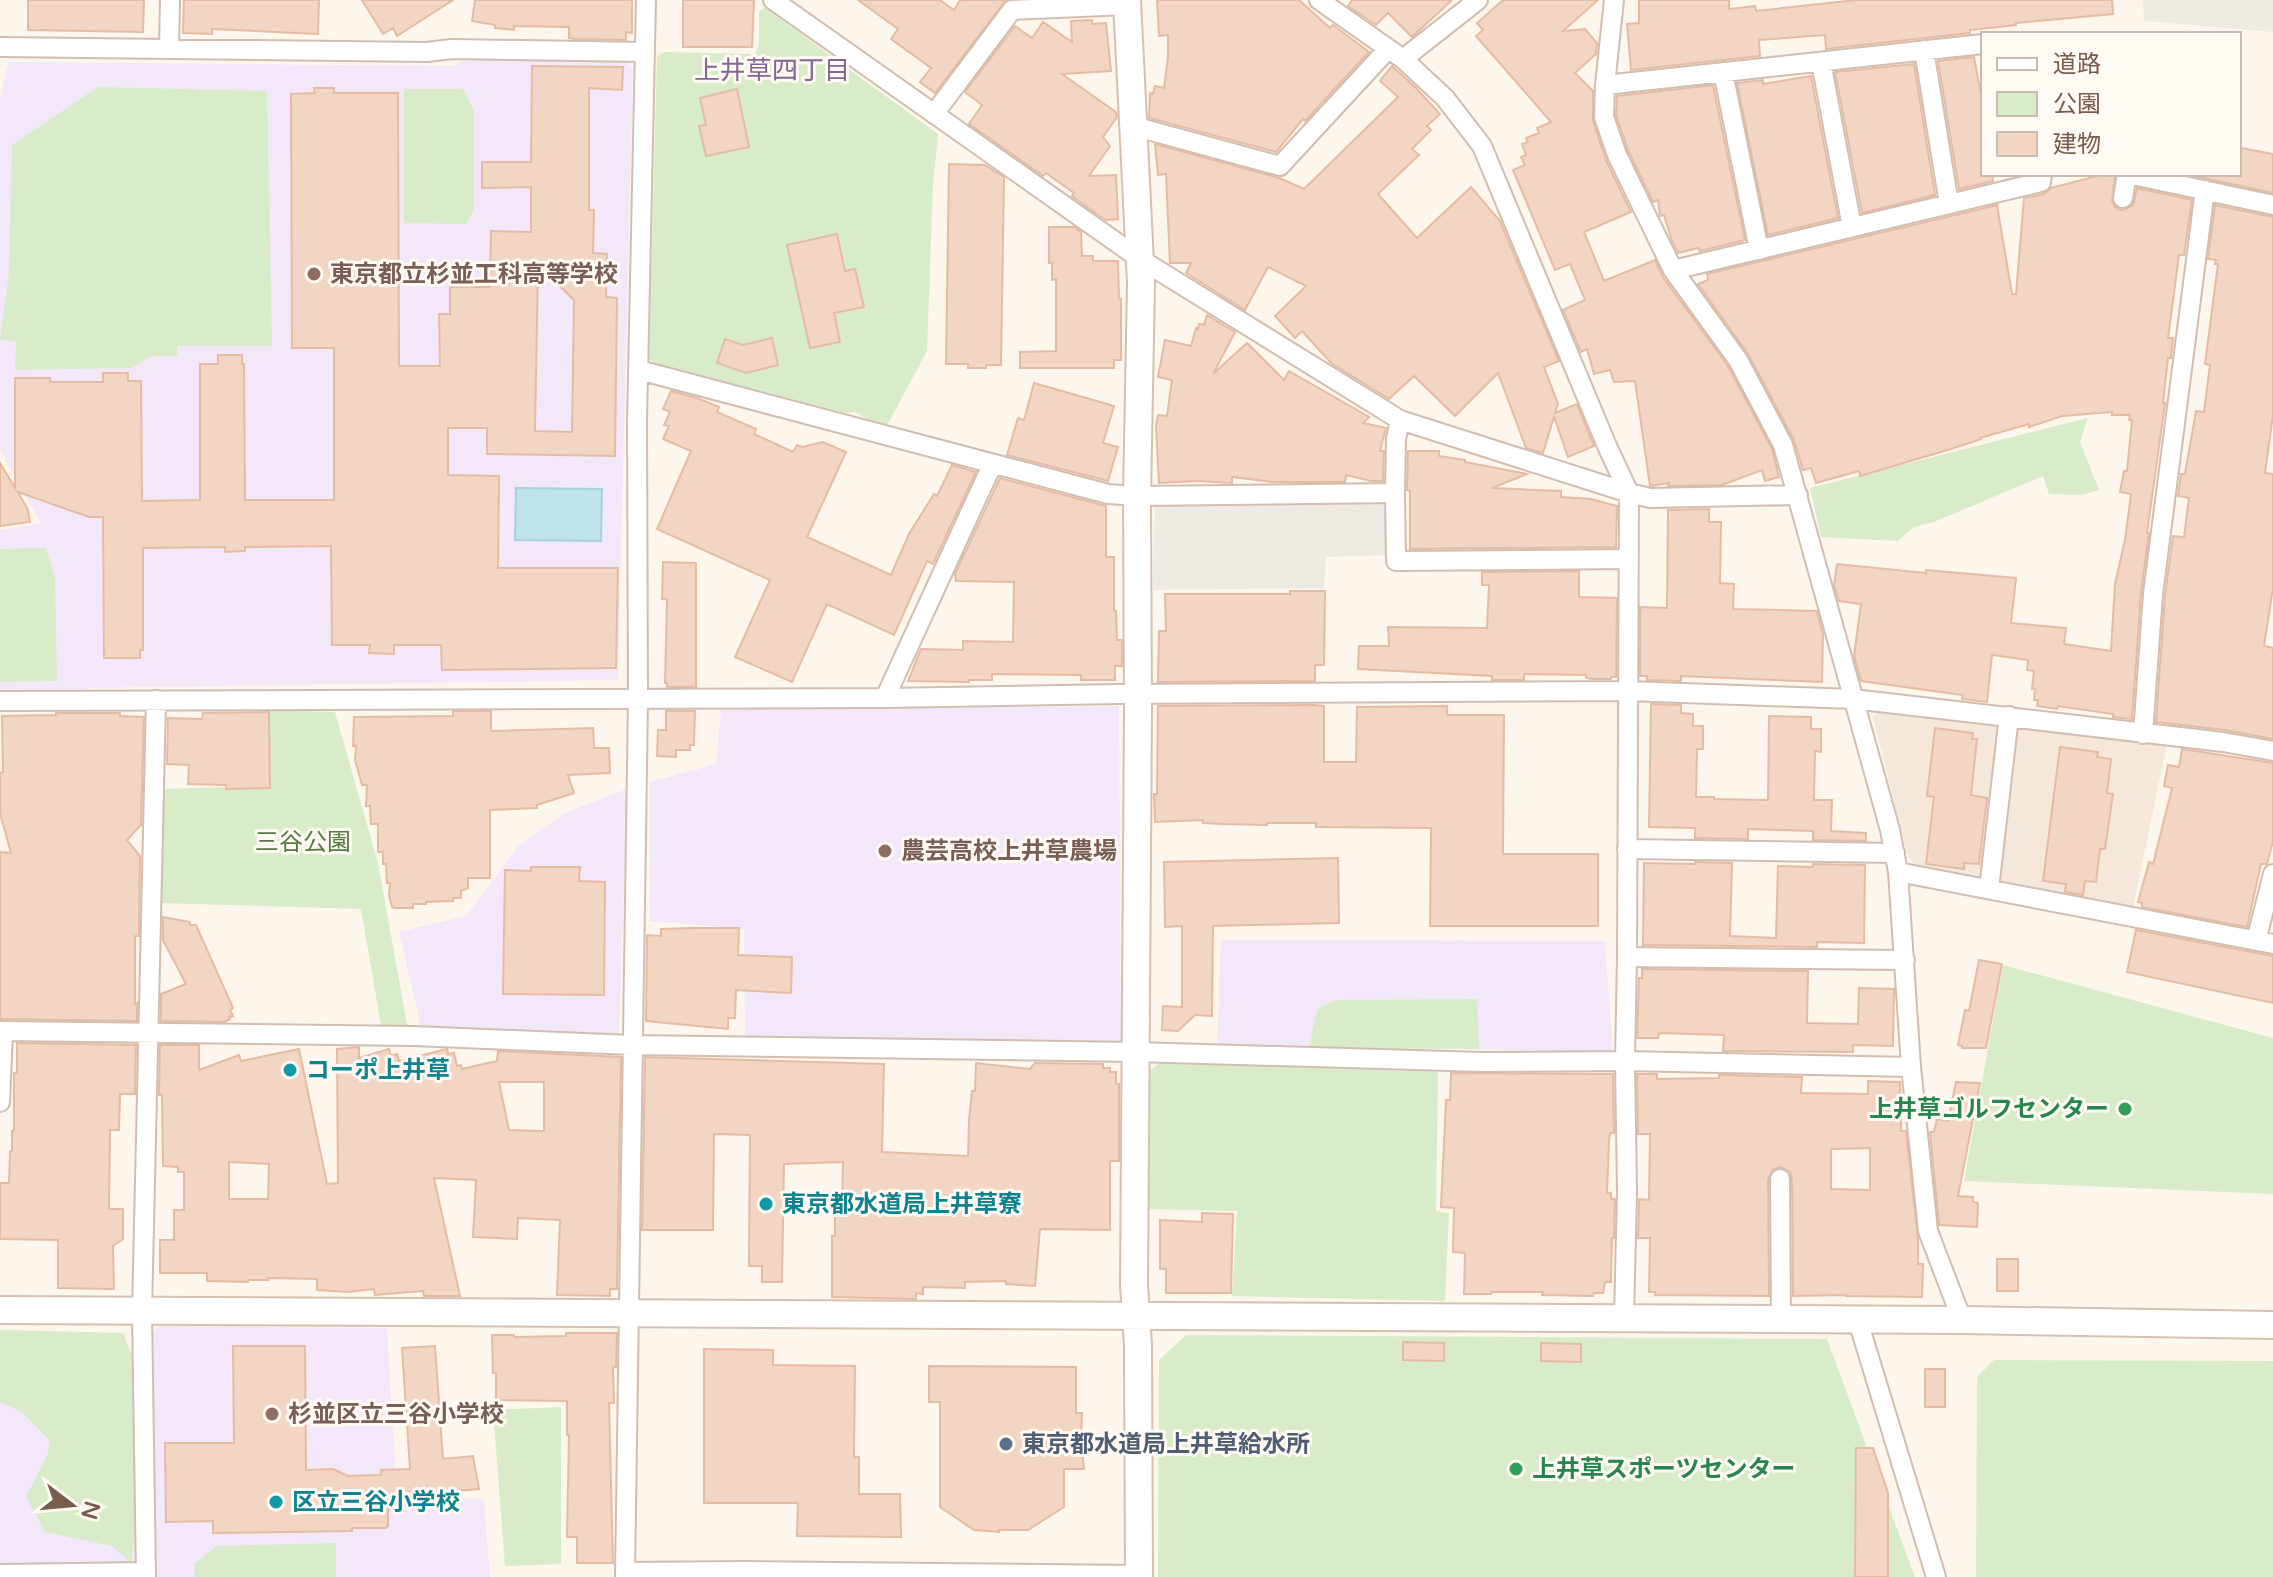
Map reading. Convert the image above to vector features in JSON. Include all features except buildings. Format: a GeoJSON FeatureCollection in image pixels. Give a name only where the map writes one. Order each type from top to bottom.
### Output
{"type":"FeatureCollection","features":[{"type":"Feature","properties":{"kind":"street"},"geometry":{"type":"LineString","coordinates":[[169,48],[170,0]]}},
{"type":"Feature","properties":{"kind":"street"},"geometry":{"type":"LineString","coordinates":[[646,0],[637,422],[638,699],[625,1574],[747,1571],[1139,1576],[1134,1285],[1140,259],[1127,2],[1012,10],[934,114]]}},
{"type":"Feature","properties":{"kind":"street"},"geometry":{"type":"LineString","coordinates":[[773,0],[1140,259],[1400,420],[1650,498],[1798,495]]}},
{"type":"Feature","properties":{"kind":"street"},"geometry":{"type":"LineString","coordinates":[[1319,0],[1395,54],[1445,98],[1482,146],[1629,493],[1624,1318]]}},
{"type":"Feature","properties":{"kind":"street"},"geometry":{"type":"LineString","coordinates":[[1133,126],[1280,166],[1395,54],[1478,0]]}},
{"type":"Feature","properties":{"kind":"street"},"geometry":{"type":"LineString","coordinates":[[1614,0],[1604,117],[1617,155],[1673,270],[1738,360],[1783,445],[1897,863],[1911,1067],[1928,1231],[1962,1320]]}},
{"type":"Feature","properties":{"kind":"street"},"geometry":{"type":"LineString","coordinates":[[1605,85],[1981,44]]}},
{"type":"Feature","properties":{"kind":"street"},"geometry":{"type":"LineString","coordinates":[[0,47],[644,52]]}},
{"type":"Feature","properties":{"kind":"street"},"geometry":{"type":"LineString","coordinates":[[1924,50],[1949,204]]}},
{"type":"Feature","properties":{"kind":"street"},"geometry":{"type":"LineString","coordinates":[[1821,62],[1852,227]]}},
{"type":"Feature","properties":{"kind":"street"},"geometry":{"type":"LineString","coordinates":[[1723,72],[1759,250]]}},
{"type":"Feature","properties":{"kind":"street"},"geometry":{"type":"LineString","coordinates":[[1673,270],[2041,182],[2042,176]]}},
{"type":"Feature","properties":{"kind":"street"},"geometry":{"type":"LineString","coordinates":[[2123,198],[2127,176]]}},
{"type":"Feature","properties":{"kind":"street"},"geometry":{"type":"LineString","coordinates":[[2137,176],[2273,205]]}},
{"type":"Feature","properties":{"kind":"street"},"geometry":{"type":"LineString","coordinates":[[2143,734],[2153,594],[2205,190]]}},
{"type":"Feature","properties":{"kind":"street"},"geometry":{"type":"LineString","coordinates":[[639,370],[1108,494],[1395,493]]}},
{"type":"Feature","properties":{"kind":"street"},"geometry":{"type":"LineString","coordinates":[[1400,420],[1396,439],[1396,561],[1628,559]]}},
{"type":"Feature","properties":{"kind":"street"},"geometry":{"type":"LineString","coordinates":[[885,698],[992,465]]}},
{"type":"Feature","properties":{"kind":"street"},"geometry":{"type":"LineString","coordinates":[[0,701],[885,698],[1628,691],[1853,699],[2223,742],[2273,751]]}},
{"type":"Feature","properties":{"kind":"street"},"geometry":{"type":"LineString","coordinates":[[0,1574],[146,1575],[142,1312],[156,700]]}},
{"type":"Feature","properties":{"kind":"street"},"geometry":{"type":"LineString","coordinates":[[1989,889],[2009,716]]}},
{"type":"Feature","properties":{"kind":"street"},"geometry":{"type":"LineString","coordinates":[[1627,849],[1897,863],[1989,889],[2264,942],[2273,874]]}},
{"type":"Feature","properties":{"kind":"street"},"geometry":{"type":"LineString","coordinates":[[1627,957],[1905,960]]}},
{"type":"Feature","properties":{"kind":"street"},"geometry":{"type":"LineString","coordinates":[[0,1102],[2,1031],[414,1036],[632,1045],[1136,1052],[1483,1062],[1625,1061],[1911,1067]]}},
{"type":"Feature","properties":{"kind":"street"},"geometry":{"type":"LineString","coordinates":[[1780,1179],[1781,1320]]}},
{"type":"Feature","properties":{"kind":"street"},"geometry":{"type":"LineString","coordinates":[[0,1310],[1962,1320],[2273,1325]]}},
{"type":"Feature","properties":{"kind":"street"},"geometry":{"type":"LineString","coordinates":[[1858,1321],[1936,1577]]}},
{"type":"Feature","properties":{"kind":"shaded area"},"geometry":{"type":"Polygon","coordinates":[[[2143,0],[2273,0],[2273,32],[2144,21],[2143,0]]]}},
{"type":"Feature","properties":{"kind":"shaded area","name":"東京都立杉並工科高等学校"},"geometry":{"type":"Polygon","coordinates":[[[466,60],[625,60],[633,68],[618,680],[89,688],[78,693],[0,692],[0,530],[41,523],[0,450],[0,98],[9,62],[453,66],[466,60]]]}},
{"type":"Feature","properties":{"kind":"shaded area"},"geometry":{"type":"Polygon","coordinates":[[[1155,503],[1382,504],[1389,509],[1388,555],[1326,557],[1324,588],[1153,590],[1155,503]]]}},
{"type":"Feature","properties":{"kind":"shaded area","name":"農芸高校上井草農場"},"geometry":{"type":"Polygon","coordinates":[[[1119,706],[1121,1041],[745,1037],[744,929],[650,921],[650,782],[716,764],[721,710],[1119,706]]]}},
{"type":"Feature","properties":{"kind":"shaded area"},"geometry":{"type":"Polygon","coordinates":[[[1879,711],[2167,745],[2132,912],[1919,870],[1907,854],[1873,717],[1879,711]]]}},
{"type":"Feature","properties":{"kind":"shaded area"},"geometry":{"type":"Polygon","coordinates":[[[627,789],[619,1034],[421,1027],[399,932],[466,916],[518,846],[565,813],[627,789]]]}},
{"type":"Feature","properties":{"kind":"shaded area"},"geometry":{"type":"Polygon","coordinates":[[[1221,940],[1605,941],[1613,1052],[1217,1044],[1221,940]]]}},
{"type":"Feature","properties":{"kind":"shaded area","name":"杉並区立三谷小学校"},"geometry":{"type":"Polygon","coordinates":[[[161,1325],[387,1328],[397,1495],[484,1499],[490,1577],[155,1577],[151,1333],[161,1325]]]}},
{"type":"Feature","properties":{"kind":"shaded area"},"geometry":{"type":"Polygon","coordinates":[[[0,1330],[123,1333],[134,1360],[139,1569],[0,1571],[0,1330]]]}},
{"type":"Feature","properties":{"kind":"green space"},"geometry":{"type":"Polygon","coordinates":[[[765,8],[938,134],[933,185],[927,351],[885,429],[855,412],[846,413],[659,365],[649,359],[657,56],[665,52],[755,54],[759,45],[759,11],[765,8]]]}},
{"type":"Feature","properties":{"kind":"green space"},"geometry":{"type":"Polygon","coordinates":[[[98,87],[267,91],[272,346],[177,346],[177,356],[151,356],[132,368],[15,370],[16,342],[0,340],[9,272],[12,145],[98,87]]]}},
{"type":"Feature","properties":{"kind":"green space"},"geometry":{"type":"Polygon","coordinates":[[[404,89],[463,89],[474,110],[474,210],[466,224],[404,223],[404,89]]]}},
{"type":"Feature","properties":{"kind":"green space"},"geometry":{"type":"Polygon","coordinates":[[[2088,418],[2080,442],[2099,490],[2082,495],[2049,494],[2043,476],[1934,522],[1914,527],[1898,541],[1821,537],[1810,488],[2088,418]]]}},
{"type":"Feature","properties":{"kind":"green space"},"geometry":{"type":"Polygon","coordinates":[[[46,548],[55,577],[57,681],[0,682],[0,549],[46,548]]]}},
{"type":"Feature","properties":{"kind":"green space","name":"三谷公園"},"geometry":{"type":"Polygon","coordinates":[[[295,708],[335,712],[378,863],[408,1030],[382,1031],[361,909],[160,903],[161,789],[265,786],[271,781],[267,710],[290,711],[295,708]]]}},
{"type":"Feature","properties":{"kind":"green space","name":"上井草ゴルフセンター"},"geometry":{"type":"Polygon","coordinates":[[[2003,965],[2273,1038],[2273,1194],[1964,1181],[2003,965]]]}},
{"type":"Feature","properties":{"kind":"green space"},"geometry":{"type":"Polygon","coordinates":[[[1477,999],[1479,1049],[1309,1048],[1317,1010],[1335,1000],[1477,999]]]}},
{"type":"Feature","properties":{"kind":"green space"},"geometry":{"type":"Polygon","coordinates":[[[1161,1062],[1438,1072],[1436,1211],[1449,1213],[1445,1301],[1232,1296],[1237,1211],[1147,1209],[1146,1074],[1161,1062]]]}},
{"type":"Feature","properties":{"kind":"green space"},"geometry":{"type":"Polygon","coordinates":[[[0,1330],[123,1333],[134,1360],[135,1520],[132,1564],[112,1546],[45,1532],[26,1497],[47,1456],[50,1441],[22,1412],[0,1402],[0,1330]]]}},
{"type":"Feature","properties":{"kind":"green space","name":"上井草スポーツセンター"},"geometry":{"type":"Polygon","coordinates":[[[1186,1335],[1827,1339],[1915,1577],[1158,1577],[1159,1360],[1186,1335]]]}},
{"type":"Feature","properties":{"kind":"green space"},"geometry":{"type":"Polygon","coordinates":[[[1994,1360],[2273,1361],[2273,1577],[1976,1577],[1977,1377],[1994,1360]]]}},
{"type":"Feature","properties":{"kind":"green space"},"geometry":{"type":"Polygon","coordinates":[[[561,1407],[561,1564],[505,1566],[493,1410],[561,1407]]]}},
{"type":"Feature","properties":{"kind":"green space"},"geometry":{"type":"Polygon","coordinates":[[[336,1543],[336,1577],[195,1577],[194,1564],[217,1546],[336,1543]]]}},
{"type":"Feature","properties":{"kind":"water"},"geometry":{"type":"Polygon","coordinates":[[[516,488],[602,489],[601,541],[515,540],[516,488]]]}},
{"type":"Feature","properties":{"kind":"place","name":"東京都立杉並工科高等学校"},"geometry":{"type":"Point","coordinates":[314,274]}},
{"type":"Feature","properties":{"kind":"place","name":"農芸高校上井草農場"},"geometry":{"type":"Point","coordinates":[885,851]}},
{"type":"Feature","properties":{"kind":"place","name":"コーポ上井草"},"geometry":{"type":"Point","coordinates":[290,1070]}},
{"type":"Feature","properties":{"kind":"place","name":"上井草ゴルフセンター"},"geometry":{"type":"Point","coordinates":[2125,1109]}},
{"type":"Feature","properties":{"kind":"place","name":"東京都水道局上井草寮"},"geometry":{"type":"Point","coordinates":[766,1204]}},
{"type":"Feature","properties":{"kind":"place","name":"杉並区立三谷小学校"},"geometry":{"type":"Point","coordinates":[272,1414]}},
{"type":"Feature","properties":{"kind":"place","name":"東京都水道局上井草給水所"},"geometry":{"type":"Point","coordinates":[1006,1444]}},
{"type":"Feature","properties":{"kind":"place","name":"上井草スポーツセンター"},"geometry":{"type":"Point","coordinates":[1516,1469]}},
{"type":"Feature","properties":{"kind":"place","name":"区立三谷小学校"},"geometry":{"type":"Point","coordinates":[276,1502]}},
{"type":"Feature","properties":{"kind":"district","name":"上井草四丁目"},"geometry":{"type":"Point","coordinates":[772,70]}}]}
